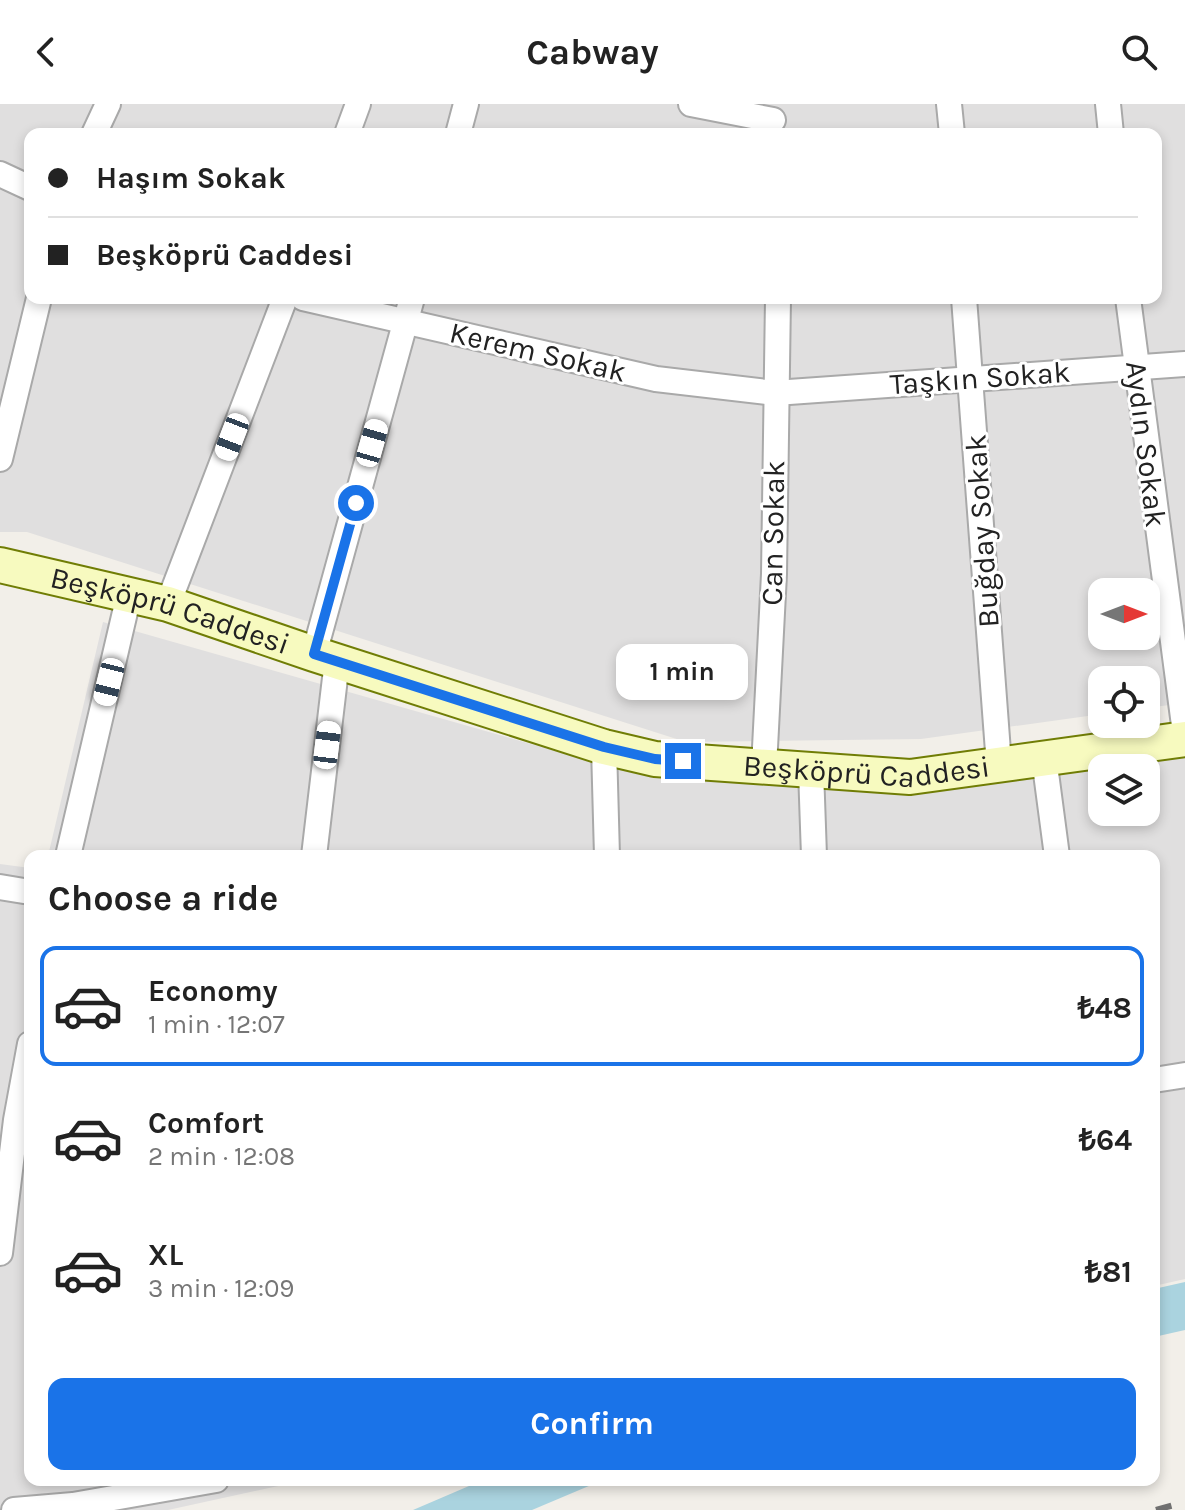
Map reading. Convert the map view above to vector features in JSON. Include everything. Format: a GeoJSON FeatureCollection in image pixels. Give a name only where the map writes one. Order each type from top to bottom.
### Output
{"type":"FeatureCollection","features":[{"type":"Feature","properties":{"kind":"main road","name":"Beşköprü Caddesi"},"geometry":{"type":"LineString","coordinates":[[0,565],[168,604],[604,747],[655,759],[910,777],[1185,736]]}},
{"type":"Feature","properties":{"kind":"street"},"geometry":{"type":"LineString","coordinates":[[97,128],[108,104]]}},
{"type":"Feature","properties":{"kind":"street"},"geometry":{"type":"LineString","coordinates":[[349,128],[358,104]]}},
{"type":"Feature","properties":{"kind":"street"},"geometry":{"type":"LineString","coordinates":[[460,128],[466,104]]}},
{"type":"Feature","properties":{"kind":"street"},"geometry":{"type":"LineString","coordinates":[[691,104],[773,119]]}},
{"type":"Feature","properties":{"kind":"street"},"geometry":{"type":"LineString","coordinates":[[949,104],[951,128]]}},
{"type":"Feature","properties":{"kind":"street"},"geometry":{"type":"LineString","coordinates":[[1108,104],[1110,128]]}},
{"type":"Feature","properties":{"kind":"street"},"geometry":{"type":"LineString","coordinates":[[0,174],[24,185]]}},
{"type":"Feature","properties":{"kind":"street"},"geometry":{"type":"LineString","coordinates":[[0,459],[38,304]]}},
{"type":"Feature","properties":{"kind":"street"},"geometry":{"type":"LineString","coordinates":[[168,604],[283,304]]}},
{"type":"Feature","properties":{"kind":"street","name":"Kerem Sokak"},"geometry":{"type":"LineString","coordinates":[[329,304],[656,379],[775,393]]}},
{"type":"Feature","properties":{"kind":"street"},"geometry":{"type":"LineString","coordinates":[[314,850],[326,658],[410,304]]}},
{"type":"Feature","properties":{"kind":"street","name":"Can Sokak"},"geometry":{"type":"LineString","coordinates":[[764,767],[774,574],[778,304]]}},
{"type":"Feature","properties":{"kind":"street","name":"Buğday Sokak"},"geometry":{"type":"LineString","coordinates":[[964,304],[999,765]]}},
{"type":"Feature","properties":{"kind":"street","name":"Aydın Sokak"},"geometry":{"type":"LineString","coordinates":[[1129,304],[1185,736]]}},
{"type":"Feature","properties":{"kind":"street","name":"Taşkın Sokak"},"geometry":{"type":"LineString","coordinates":[[775,393],[1185,364]]}},
{"type":"Feature","properties":{"kind":"street"},"geometry":{"type":"LineString","coordinates":[[69,850],[129,595]]}},
{"type":"Feature","properties":{"kind":"street"},"geometry":{"type":"LineString","coordinates":[[604,747],[607,850]]}},
{"type":"Feature","properties":{"kind":"street"},"geometry":{"type":"LineString","coordinates":[[1044,758],[1056,850]]}},
{"type":"Feature","properties":{"kind":"street"},"geometry":{"type":"LineString","coordinates":[[811,770],[814,850]]}},
{"type":"Feature","properties":{"kind":"street"},"geometry":{"type":"LineString","coordinates":[[0,887],[24,891]]}},
{"type":"Feature","properties":{"kind":"street"},"geometry":{"type":"LineString","coordinates":[[0,1253],[15,1120],[24,1074]]}},
{"type":"Feature","properties":{"kind":"street"},"geometry":{"type":"LineString","coordinates":[[1160,1079],[1185,1075]]}},
{"type":"Feature","properties":{"kind":"street"},"geometry":{"type":"LineString","coordinates":[[14,1510],[73,1505],[189,1486]]}},
{"type":"Feature","properties":{"kind":"shaded area"},"geometry":{"type":"Polygon","coordinates":[[[0,104],[1185,104],[1185,703],[1160,706],[1160,666],[1088,666],[1088,716],[921,739],[686,742],[27,532],[0,532],[0,104]]]}},
{"type":"Feature","properties":{"kind":"shaded area"},"geometry":{"type":"Polygon","coordinates":[[[103,622],[626,771],[911,792],[1088,768],[1088,826],[1160,826],[1160,758],[1185,755],[1185,1279],[1160,1285],[1160,850],[49,850],[103,622]]]}},
{"type":"Feature","properties":{"kind":"shaded area"},"geometry":{"type":"Polygon","coordinates":[[[0,864],[24,867],[24,1486],[278,1486],[168,1510],[0,1510],[0,864]]]}},
{"type":"Feature","properties":{"kind":"water"},"geometry":{"type":"Polygon","coordinates":[[[1185,1282],[1185,1330],[1160,1336],[1160,1288],[1185,1282]]]}},
{"type":"Feature","properties":{"kind":"water"},"geometry":{"type":"Polygon","coordinates":[[[469,1486],[589,1486],[532,1510],[413,1510],[469,1486]]]}},
{"type":"Feature","properties":{"kind":"railway"},"geometry":{"type":"LineString","coordinates":[[1156,1510],[1185,1502]]}},
{"type":"Feature","properties":{"kind":"route"},"geometry":{"type":"LineString","coordinates":[[356,503],[314,654],[604,747],[655,759],[683,761]]}}]}
